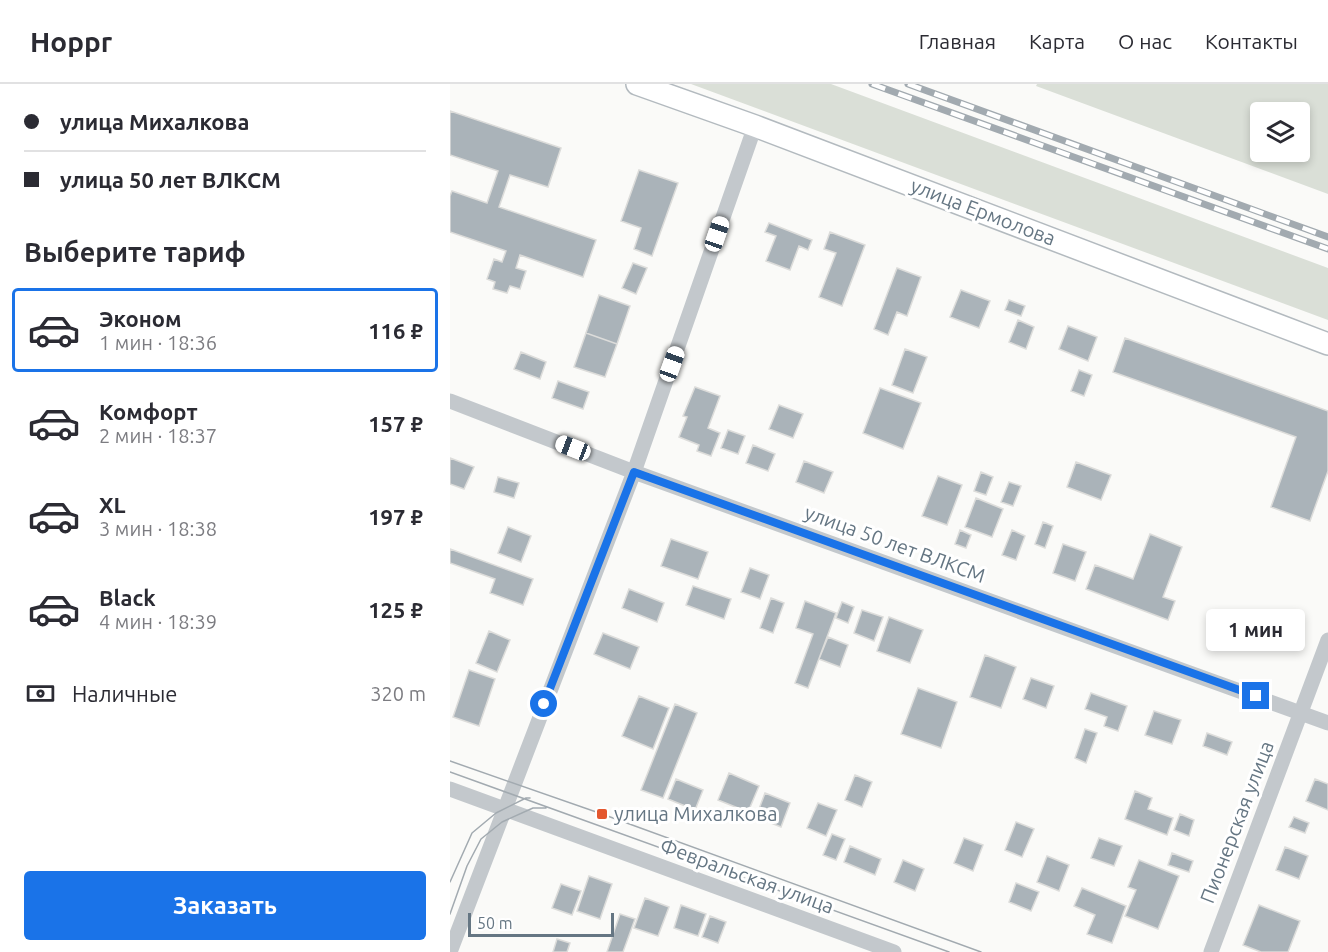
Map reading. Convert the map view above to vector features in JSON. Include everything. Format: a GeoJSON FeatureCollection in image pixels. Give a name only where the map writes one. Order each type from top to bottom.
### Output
{"type":"FeatureCollection","features":[{"type":"Feature","properties":{"kind":"street","name":"улица Ермолова"},"geometry":{"type":"LineString","coordinates":[[637,84],[755,126],[1328,344]]}},
{"type":"Feature","properties":{"kind":"street"},"geometry":{"type":"LineString","coordinates":[[450,952],[634,472],[755,126]]}},
{"type":"Feature","properties":{"kind":"street","name":"улица 50 лет ВЛКСМ"},"geometry":{"type":"LineString","coordinates":[[450,401],[634,472],[1328,723]]}},
{"type":"Feature","properties":{"kind":"street","name":"Пионерская улица"},"geometry":{"type":"LineString","coordinates":[[1211,952],[1328,640]]}},
{"type":"Feature","properties":{"kind":"street","name":"Февральская улица"},"geometry":{"type":"LineString","coordinates":[[450,789],[894,952]]}},
{"type":"Feature","properties":{"kind":"shaded area"},"geometry":{"type":"Polygon","coordinates":[[[691,84],[831,84],[1328,268],[1328,320],[691,84]]]}},
{"type":"Feature","properties":{"kind":"shaded area"},"geometry":{"type":"Polygon","coordinates":[[[1037,84],[1328,84],[1328,194],[1036,86],[1037,84]]]}},
{"type":"Feature","properties":{"kind":"building"},"geometry":{"type":"Polygon","coordinates":[[[450,111],[561,148],[548,187],[510,175],[499,207],[596,240],[583,277],[520,255],[516,268],[526,271],[520,289],[510,286],[507,293],[493,289],[495,282],[487,279],[494,259],[502,262],[506,251],[450,232],[450,196],[452,191],[487,203],[498,171],[450,155],[450,111]]]}},
{"type":"Feature","properties":{"kind":"building"},"geometry":{"type":"Polygon","coordinates":[[[639,170],[678,183],[652,256],[634,249],[641,228],[621,221],[639,170]]]}},
{"type":"Feature","properties":{"kind":"building"},"geometry":{"type":"Polygon","coordinates":[[[769,223],[812,240],[808,250],[799,246],[790,270],[766,261],[776,236],[765,232],[769,223]]]}},
{"type":"Feature","properties":{"kind":"building"},"geometry":{"type":"Polygon","coordinates":[[[830,232],[865,245],[842,306],[819,297],[836,253],[824,249],[830,232]]]}},
{"type":"Feature","properties":{"kind":"building"},"geometry":{"type":"Polygon","coordinates":[[[633,263],[647,268],[636,294],[622,288],[633,263]]]}},
{"type":"Feature","properties":{"kind":"building"},"geometry":{"type":"Polygon","coordinates":[[[897,268],[921,277],[907,316],[897,312],[888,335],[874,329],[897,268]]]}},
{"type":"Feature","properties":{"kind":"building"},"geometry":{"type":"Polygon","coordinates":[[[961,290],[990,301],[979,328],[950,317],[961,290]]]}},
{"type":"Feature","properties":{"kind":"building"},"geometry":{"type":"Polygon","coordinates":[[[599,295],[630,306],[617,344],[586,333],[599,295]]]}},
{"type":"Feature","properties":{"kind":"building"},"geometry":{"type":"Polygon","coordinates":[[[1009,300],[1025,306],[1021,316],[1005,310],[1009,300]]]}},
{"type":"Feature","properties":{"kind":"building"},"geometry":{"type":"Polygon","coordinates":[[[1018,320],[1034,327],[1026,349],[1009,342],[1018,320]]]}},
{"type":"Feature","properties":{"kind":"building"},"geometry":{"type":"Polygon","coordinates":[[[1068,326],[1097,337],[1088,361],[1059,349],[1068,326]]]}},
{"type":"Feature","properties":{"kind":"building"},"geometry":{"type":"Polygon","coordinates":[[[586,333],[617,344],[605,377],[574,367],[586,333]]]}},
{"type":"Feature","properties":{"kind":"building"},"geometry":{"type":"Polygon","coordinates":[[[1125,338],[1328,411],[1328,471],[1310,521],[1271,507],[1296,437],[1113,372],[1125,338]]]}},
{"type":"Feature","properties":{"kind":"building"},"geometry":{"type":"Polygon","coordinates":[[[905,349],[927,357],[913,393],[892,385],[905,349]]]}},
{"type":"Feature","properties":{"kind":"building"},"geometry":{"type":"Polygon","coordinates":[[[521,352],[546,362],[540,379],[514,369],[521,352]]]}},
{"type":"Feature","properties":{"kind":"building"},"geometry":{"type":"Polygon","coordinates":[[[1079,370],[1092,375],[1084,396],[1071,391],[1079,370]]]}},
{"type":"Feature","properties":{"kind":"building"},"geometry":{"type":"Polygon","coordinates":[[[558,381],[589,392],[583,409],[552,398],[558,381]]]}},
{"type":"Feature","properties":{"kind":"building"},"geometry":{"type":"Polygon","coordinates":[[[695,387],[720,396],[708,428],[720,433],[711,456],[697,451],[699,445],[679,437],[687,417],[683,416],[695,387]]]}},
{"type":"Feature","properties":{"kind":"building"},"geometry":{"type":"Polygon","coordinates":[[[880,388],[921,403],[903,449],[863,433],[880,388]]]}},
{"type":"Feature","properties":{"kind":"building"},"geometry":{"type":"Polygon","coordinates":[[[779,405],[803,414],[793,438],[769,429],[779,405]]]}},
{"type":"Feature","properties":{"kind":"building"},"geometry":{"type":"Polygon","coordinates":[[[728,430],[745,436],[738,454],[721,448],[728,430]]]}},
{"type":"Feature","properties":{"kind":"building"},"geometry":{"type":"Polygon","coordinates":[[[753,445],[775,454],[768,471],[746,463],[753,445]]]}},
{"type":"Feature","properties":{"kind":"building"},"geometry":{"type":"Polygon","coordinates":[[[450,458],[474,467],[464,489],[450,484],[450,458]]]}},
{"type":"Feature","properties":{"kind":"building"},"geometry":{"type":"Polygon","coordinates":[[[804,461],[833,472],[824,493],[796,482],[804,461]]]}},
{"type":"Feature","properties":{"kind":"building"},"geometry":{"type":"Polygon","coordinates":[[[1076,462],[1111,475],[1101,500],[1067,487],[1076,462]]]}},
{"type":"Feature","properties":{"kind":"building"},"geometry":{"type":"Polygon","coordinates":[[[981,472],[993,477],[986,495],[974,491],[981,472]]]}},
{"type":"Feature","properties":{"kind":"building"},"geometry":{"type":"Polygon","coordinates":[[[938,476],[962,485],[947,525],[922,516],[938,476]]]}},
{"type":"Feature","properties":{"kind":"building"},"geometry":{"type":"Polygon","coordinates":[[[498,477],[519,483],[514,498],[494,492],[498,477]]]}},
{"type":"Feature","properties":{"kind":"building"},"geometry":{"type":"Polygon","coordinates":[[[1009,482],[1021,486],[1013,506],[1001,502],[1009,482]]]}},
{"type":"Feature","properties":{"kind":"building"},"geometry":{"type":"Polygon","coordinates":[[[976,498],[1003,509],[992,537],[965,527],[976,498]]]}},
{"type":"Feature","properties":{"kind":"building"},"geometry":{"type":"Polygon","coordinates":[[[1043,522],[1053,526],[1045,548],[1035,544],[1043,522]]]}},
{"type":"Feature","properties":{"kind":"building"},"geometry":{"type":"Polygon","coordinates":[[[508,527],[531,536],[521,562],[498,553],[508,527]]]}},
{"type":"Feature","properties":{"kind":"building"},"geometry":{"type":"Polygon","coordinates":[[[960,530],[971,535],[966,548],[955,544],[960,530]]]}},
{"type":"Feature","properties":{"kind":"building"},"geometry":{"type":"Polygon","coordinates":[[[1012,530],[1025,536],[1016,560],[1002,555],[1012,530]]]}},
{"type":"Feature","properties":{"kind":"building"},"geometry":{"type":"Polygon","coordinates":[[[1150,534],[1182,547],[1163,597],[1175,601],[1168,620],[1086,589],[1095,565],[1133,579],[1150,534]]]}},
{"type":"Feature","properties":{"kind":"building"},"geometry":{"type":"Polygon","coordinates":[[[671,539],[708,552],[698,579],[661,566],[671,539]]]}},
{"type":"Feature","properties":{"kind":"building"},"geometry":{"type":"Polygon","coordinates":[[[1063,544],[1086,552],[1075,581],[1053,573],[1063,544]]]}},
{"type":"Feature","properties":{"kind":"building"},"geometry":{"type":"Polygon","coordinates":[[[450,549],[533,579],[523,605],[490,593],[495,579],[450,563],[450,549]]]}},
{"type":"Feature","properties":{"kind":"building"},"geometry":{"type":"Polygon","coordinates":[[[750,568],[769,575],[760,599],[741,592],[750,568]]]}},
{"type":"Feature","properties":{"kind":"building"},"geometry":{"type":"Polygon","coordinates":[[[693,586],[731,599],[724,619],[686,605],[693,586]]]}},
{"type":"Feature","properties":{"kind":"building"},"geometry":{"type":"Polygon","coordinates":[[[629,589],[664,603],[657,622],[622,608],[629,589]]]}},
{"type":"Feature","properties":{"kind":"building"},"geometry":{"type":"Polygon","coordinates":[[[771,598],[784,603],[773,633],[760,628],[771,598]]]}},
{"type":"Feature","properties":{"kind":"building"},"geometry":{"type":"Polygon","coordinates":[[[805,601],[836,613],[808,688],[795,683],[813,634],[796,628],[805,601]]]}},
{"type":"Feature","properties":{"kind":"building"},"geometry":{"type":"Polygon","coordinates":[[[842,602],[854,607],[848,623],[836,618],[842,602]]]}},
{"type":"Feature","properties":{"kind":"building"},"geometry":{"type":"Polygon","coordinates":[[[862,610],[883,617],[874,641],[854,633],[862,610]]]}},
{"type":"Feature","properties":{"kind":"building"},"geometry":{"type":"Polygon","coordinates":[[[889,617],[923,630],[910,663],[877,651],[889,617]]]}},
{"type":"Feature","properties":{"kind":"building"},"geometry":{"type":"Polygon","coordinates":[[[489,631],[510,640],[497,672],[476,663],[489,631]]]}},
{"type":"Feature","properties":{"kind":"building"},"geometry":{"type":"Polygon","coordinates":[[[603,633],[639,647],[630,669],[594,654],[603,633]]]}},
{"type":"Feature","properties":{"kind":"building"},"geometry":{"type":"Polygon","coordinates":[[[828,637],[848,645],[840,667],[819,659],[828,637]]]}},
{"type":"Feature","properties":{"kind":"building"},"geometry":{"type":"Polygon","coordinates":[[[985,655],[1016,667],[1001,708],[970,697],[985,655]]]}},
{"type":"Feature","properties":{"kind":"building"},"geometry":{"type":"Polygon","coordinates":[[[469,670],[495,679],[479,726],[453,717],[469,670]]]}},
{"type":"Feature","properties":{"kind":"building"},"geometry":{"type":"Polygon","coordinates":[[[1031,678],[1054,686],[1046,708],[1023,699],[1031,678]]]}},
{"type":"Feature","properties":{"kind":"building"},"geometry":{"type":"Polygon","coordinates":[[[918,688],[957,702],[941,748],[901,734],[918,688]]]}},
{"type":"Feature","properties":{"kind":"building"},"geometry":{"type":"Polygon","coordinates":[[[1091,693],[1127,706],[1118,731],[1104,726],[1107,717],[1085,709],[1091,693]]]}},
{"type":"Feature","properties":{"kind":"building"},"geometry":{"type":"Polygon","coordinates":[[[639,696],[669,708],[653,749],[622,736],[639,696]]]}},
{"type":"Feature","properties":{"kind":"building"},"geometry":{"type":"Polygon","coordinates":[[[675,704],[697,713],[663,798],[641,790],[675,704]]]}},
{"type":"Feature","properties":{"kind":"building"},"geometry":{"type":"Polygon","coordinates":[[[1154,711],[1181,720],[1172,744],[1145,735],[1154,711]]]}},
{"type":"Feature","properties":{"kind":"building"},"geometry":{"type":"Polygon","coordinates":[[[1085,729],[1097,733],[1086,763],[1075,758],[1085,729]]]}},
{"type":"Feature","properties":{"kind":"building"},"geometry":{"type":"Polygon","coordinates":[[[1207,733],[1232,742],[1227,755],[1203,746],[1207,733]]]}},
{"type":"Feature","properties":{"kind":"building"},"geometry":{"type":"Polygon","coordinates":[[[729,773],[759,786],[748,812],[718,800],[729,773]]]}},
{"type":"Feature","properties":{"kind":"building"},"geometry":{"type":"Polygon","coordinates":[[[855,775],[872,782],[862,807],[845,800],[855,775]]]}},
{"type":"Feature","properties":{"kind":"building"},"geometry":{"type":"Polygon","coordinates":[[[676,779],[703,790],[695,810],[668,799],[676,779]]]}},
{"type":"Feature","properties":{"kind":"building"},"geometry":{"type":"Polygon","coordinates":[[[1315,779],[1328,784],[1328,810],[1306,801],[1315,779]]]}},
{"type":"Feature","properties":{"kind":"building"},"geometry":{"type":"Polygon","coordinates":[[[1135,791],[1152,798],[1148,809],[1173,818],[1167,835],[1125,819],[1135,791]]]}},
{"type":"Feature","properties":{"kind":"building"},"geometry":{"type":"Polygon","coordinates":[[[765,793],[790,803],[781,827],[756,817],[765,793]]]}},
{"type":"Feature","properties":{"kind":"building"},"geometry":{"type":"Polygon","coordinates":[[[818,803],[837,810],[826,836],[807,828],[818,803]]]}},
{"type":"Feature","properties":{"kind":"building"},"geometry":{"type":"Polygon","coordinates":[[[1180,814],[1194,820],[1189,836],[1174,830],[1180,814]]]}},
{"type":"Feature","properties":{"kind":"building"},"geometry":{"type":"Polygon","coordinates":[[[1294,817],[1309,823],[1305,833],[1289,827],[1294,817]]]}},
{"type":"Feature","properties":{"kind":"building"},"geometry":{"type":"Polygon","coordinates":[[[1016,822],[1034,829],[1022,857],[1005,850],[1016,822]]]}},
{"type":"Feature","properties":{"kind":"building"},"geometry":{"type":"Polygon","coordinates":[[[832,834],[845,839],[836,860],[823,855],[832,834]]]}},
{"type":"Feature","properties":{"kind":"building"},"geometry":{"type":"Polygon","coordinates":[[[964,838],[983,845],[973,871],[954,863],[964,838]]]}},
{"type":"Feature","properties":{"kind":"building"},"geometry":{"type":"Polygon","coordinates":[[[1099,838],[1122,846],[1114,866],[1091,858],[1099,838]]]}},
{"type":"Feature","properties":{"kind":"building"},"geometry":{"type":"Polygon","coordinates":[[[850,846],[881,859],[875,875],[844,862],[850,846]]]}},
{"type":"Feature","properties":{"kind":"building"},"geometry":{"type":"Polygon","coordinates":[[[1285,847],[1308,856],[1299,879],[1276,870],[1285,847]]]}},
{"type":"Feature","properties":{"kind":"building"},"geometry":{"type":"Polygon","coordinates":[[[1172,853],[1193,861],[1189,872],[1168,865],[1172,853]]]}},
{"type":"Feature","properties":{"kind":"building"},"geometry":{"type":"Polygon","coordinates":[[[1047,856],[1069,865],[1059,891],[1037,882],[1047,856]]]}},
{"type":"Feature","properties":{"kind":"building"},"geometry":{"type":"Polygon","coordinates":[[[903,860],[924,869],[915,891],[894,882],[903,860]]]}},
{"type":"Feature","properties":{"kind":"building"},"geometry":{"type":"Polygon","coordinates":[[[1139,860],[1179,876],[1158,929],[1125,916],[1136,890],[1128,887],[1139,860]]]}},
{"type":"Feature","properties":{"kind":"building"},"geometry":{"type":"Polygon","coordinates":[[[589,876],[612,884],[600,919],[577,911],[589,876]]]}},
{"type":"Feature","properties":{"kind":"building"},"geometry":{"type":"Polygon","coordinates":[[[1016,883],[1039,892],[1031,911],[1009,902],[1016,883]]]}},
{"type":"Feature","properties":{"kind":"building"},"geometry":{"type":"Polygon","coordinates":[[[561,884],[581,891],[572,915],[552,908],[561,884]]]}},
{"type":"Feature","properties":{"kind":"building"},"geometry":{"type":"Polygon","coordinates":[[[1082,888],[1126,906],[1112,943],[1087,934],[1095,915],[1074,906],[1082,888]]]}},
{"type":"Feature","properties":{"kind":"building"},"geometry":{"type":"Polygon","coordinates":[[[645,898],[669,907],[658,936],[634,928],[645,898]]]}},
{"type":"Feature","properties":{"kind":"building"},"geometry":{"type":"Polygon","coordinates":[[[681,905],[706,914],[698,936],[674,928],[681,905]]]}},
{"type":"Feature","properties":{"kind":"building"},"geometry":{"type":"Polygon","coordinates":[[[1259,905],[1300,921],[1288,952],[1261,952],[1243,945],[1259,905]]]}},
{"type":"Feature","properties":{"kind":"building"},"geometry":{"type":"Polygon","coordinates":[[[620,914],[635,919],[623,952],[607,952],[620,914]]]}},
{"type":"Feature","properties":{"kind":"building"},"geometry":{"type":"Polygon","coordinates":[[[710,916],[726,922],[718,943],[702,937],[710,916]]]}},
{"type":"Feature","properties":{"kind":"building"},"geometry":{"type":"Polygon","coordinates":[[[557,939],[570,943],[567,952],[553,952],[557,939]]]}},
{"type":"Feature","properties":{"kind":"tram line"},"geometry":{"type":"LineString","coordinates":[[450,761],[981,952]]}},
{"type":"Feature","properties":{"kind":"tram line"},"geometry":{"type":"LineString","coordinates":[[450,772],[949,952]]}},
{"type":"Feature","properties":{"kind":"tram line"},"geometry":{"type":"LineString","coordinates":[[450,882],[472,833],[496,813],[530,798]]}},
{"type":"Feature","properties":{"kind":"tram line"},"geometry":{"type":"LineString","coordinates":[[450,914],[467,866],[481,839],[502,822],[533,808],[546,808]]}},
{"type":"Feature","properties":{"kind":"railway"},"geometry":{"type":"LineString","coordinates":[[872,84],[1328,249]]}},
{"type":"Feature","properties":{"kind":"railway"},"geometry":{"type":"LineString","coordinates":[[908,84],[1328,237]]}},
{"type":"Feature","properties":{"kind":"place","name":"улица Михалкова"},"geometry":{"type":"Point","coordinates":[602,814]}},
{"type":"Feature","properties":{"kind":"route"},"geometry":{"type":"LineString","coordinates":[[544,704],[634,472],[1256,696]]}}]}
